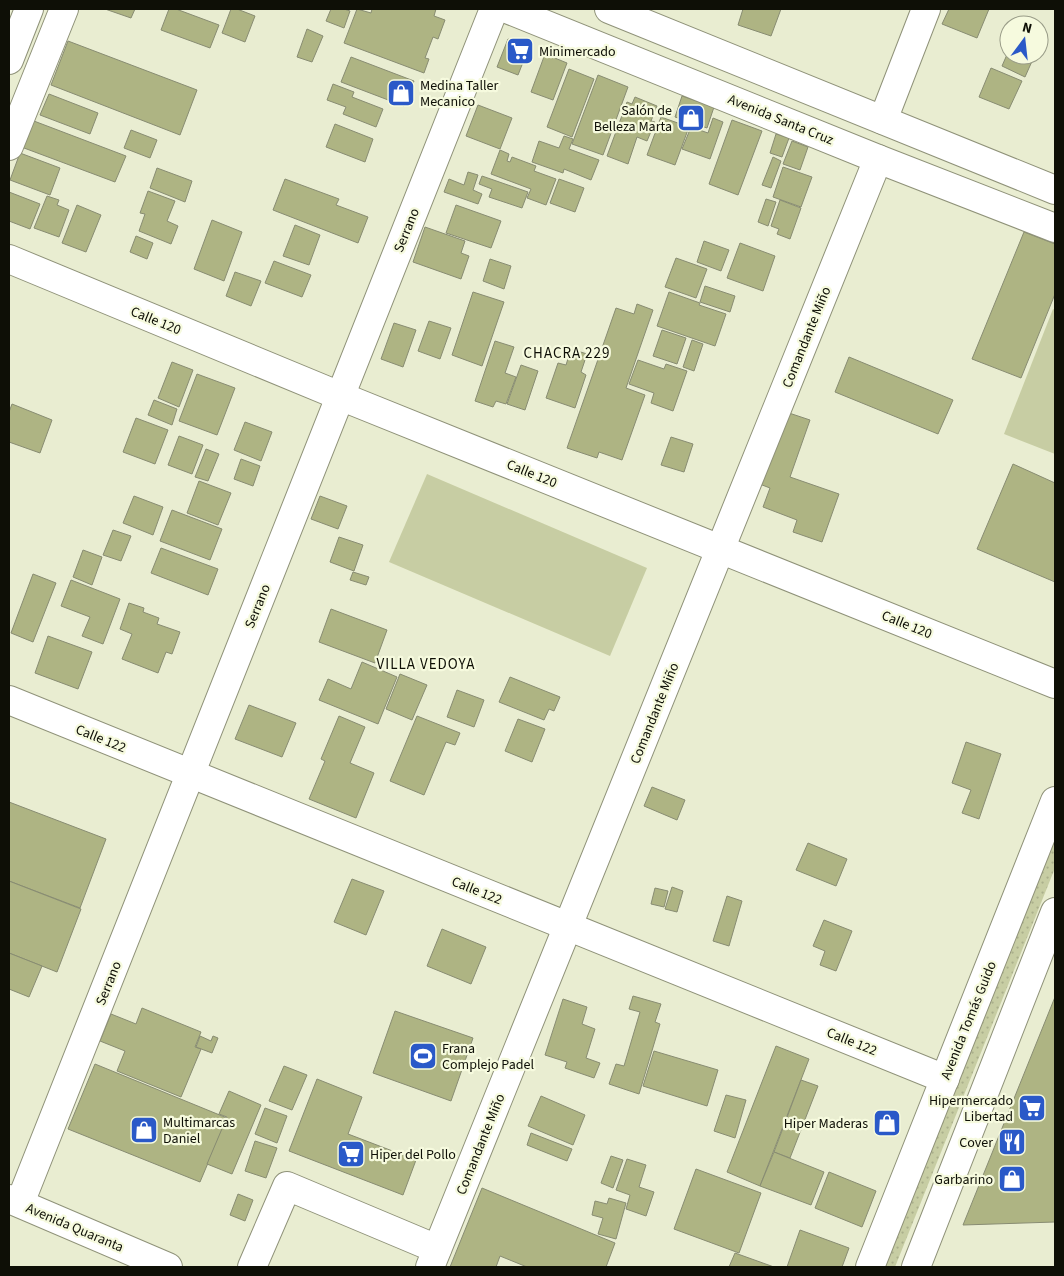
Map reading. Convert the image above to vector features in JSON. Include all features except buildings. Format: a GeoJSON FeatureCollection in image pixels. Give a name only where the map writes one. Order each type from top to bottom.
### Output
{"type":"FeatureCollection","features":[{"type":"Feature","properties":{"kind":"main road"},"geometry":{"type":"LineString","coordinates":[[9,60],[29,9]]}},
{"type":"Feature","properties":{"kind":"main road"},"geometry":{"type":"LineString","coordinates":[[9,146],[64,9]]}},
{"type":"Feature","properties":{"kind":"main road","name":"Serrano"},"geometry":{"type":"LineString","coordinates":[[14,1201],[190,774],[494,9]]}},
{"type":"Feature","properties":{"kind":"main road","name":"Avenida Santa Cruz"},"geometry":{"type":"LineString","coordinates":[[507,9],[878,159],[1055,228]]}},
{"type":"Feature","properties":{"kind":"main road"},"geometry":{"type":"LineString","coordinates":[[610,9],[1055,190]]}},
{"type":"Feature","properties":{"kind":"main road"},"geometry":{"type":"LineString","coordinates":[[883,120],[926,9]]}},
{"type":"Feature","properties":{"kind":"main road","name":"Comandante Miño"},"geometry":{"type":"LineString","coordinates":[[433,1258],[878,159]]}},
{"type":"Feature","properties":{"kind":"main road","name":"Calle 120"},"geometry":{"type":"LineString","coordinates":[[9,259],[340,396],[1055,684]]}},
{"type":"Feature","properties":{"kind":"main road","name":"Calle 122"},"geometry":{"type":"LineString","coordinates":[[9,700],[945,1079]]}},
{"type":"Feature","properties":{"kind":"main road","name":"Avenida Tomás Guido"},"geometry":{"type":"LineString","coordinates":[[870,1267],[1055,801]]}},
{"type":"Feature","properties":{"kind":"main road"},"geometry":{"type":"LineString","coordinates":[[916,1267],[1055,912]]}},
{"type":"Feature","properties":{"kind":"main road"},"geometry":{"type":"LineString","coordinates":[[252,1267],[287,1186],[433,1258]]}},
{"type":"Feature","properties":{"kind":"main road","name":"Avenida Quaranta"},"geometry":{"type":"LineString","coordinates":[[14,1201],[141,1262],[168,1267]]}},
{"type":"Feature","properties":{"kind":"green space"},"geometry":{"type":"Polygon","coordinates":[[[1053,309],[1055,310],[1055,454],[1004,434],[1053,309]]]}},
{"type":"Feature","properties":{"kind":"green space"},"geometry":{"type":"Polygon","coordinates":[[[427,474],[647,568],[610,656],[389,562],[427,474]]]}},
{"type":"Feature","properties":{"kind":"green space"},"geometry":{"type":"Polygon","coordinates":[[[1055,823],[1055,868],[895,1267],[876,1267],[1055,823]]]}},
{"type":"Feature","properties":{"kind":"place","name":"Minimercado"},"geometry":{"type":"Point","coordinates":[520,51]}},
{"type":"Feature","properties":{"kind":"place","name":"Medina Taller Mecanico"},"geometry":{"type":"Point","coordinates":[401,93]}},
{"type":"Feature","properties":{"kind":"place","name":"Salón de Belleza Marta"},"geometry":{"type":"Point","coordinates":[691,118]}},
{"type":"Feature","properties":{"kind":"place","name":"Frana Complejo Padel"},"geometry":{"type":"Point","coordinates":[423,1056]}},
{"type":"Feature","properties":{"kind":"place","name":"Hipermercado Libertad"},"geometry":{"type":"Point","coordinates":[1032,1108]}},
{"type":"Feature","properties":{"kind":"place","name":"Hiper Maderas"},"geometry":{"type":"Point","coordinates":[887,1123]}},
{"type":"Feature","properties":{"kind":"place","name":"Multimarcas Daniel"},"geometry":{"type":"Point","coordinates":[144,1130]}},
{"type":"Feature","properties":{"kind":"place","name":"Cover"},"geometry":{"type":"Point","coordinates":[1012,1142]}},
{"type":"Feature","properties":{"kind":"place","name":"Hiper del Pollo"},"geometry":{"type":"Point","coordinates":[351,1154]}},
{"type":"Feature","properties":{"kind":"place","name":"Garbarino"},"geometry":{"type":"Point","coordinates":[1012,1179]}},
{"type":"Feature","properties":{"kind":"district","name":"CHACRA 229"},"geometry":{"type":"Point","coordinates":[567,353]}},
{"type":"Feature","properties":{"kind":"district","name":"VILLA VEDOYA"},"geometry":{"type":"Point","coordinates":[426,664]}}]}
